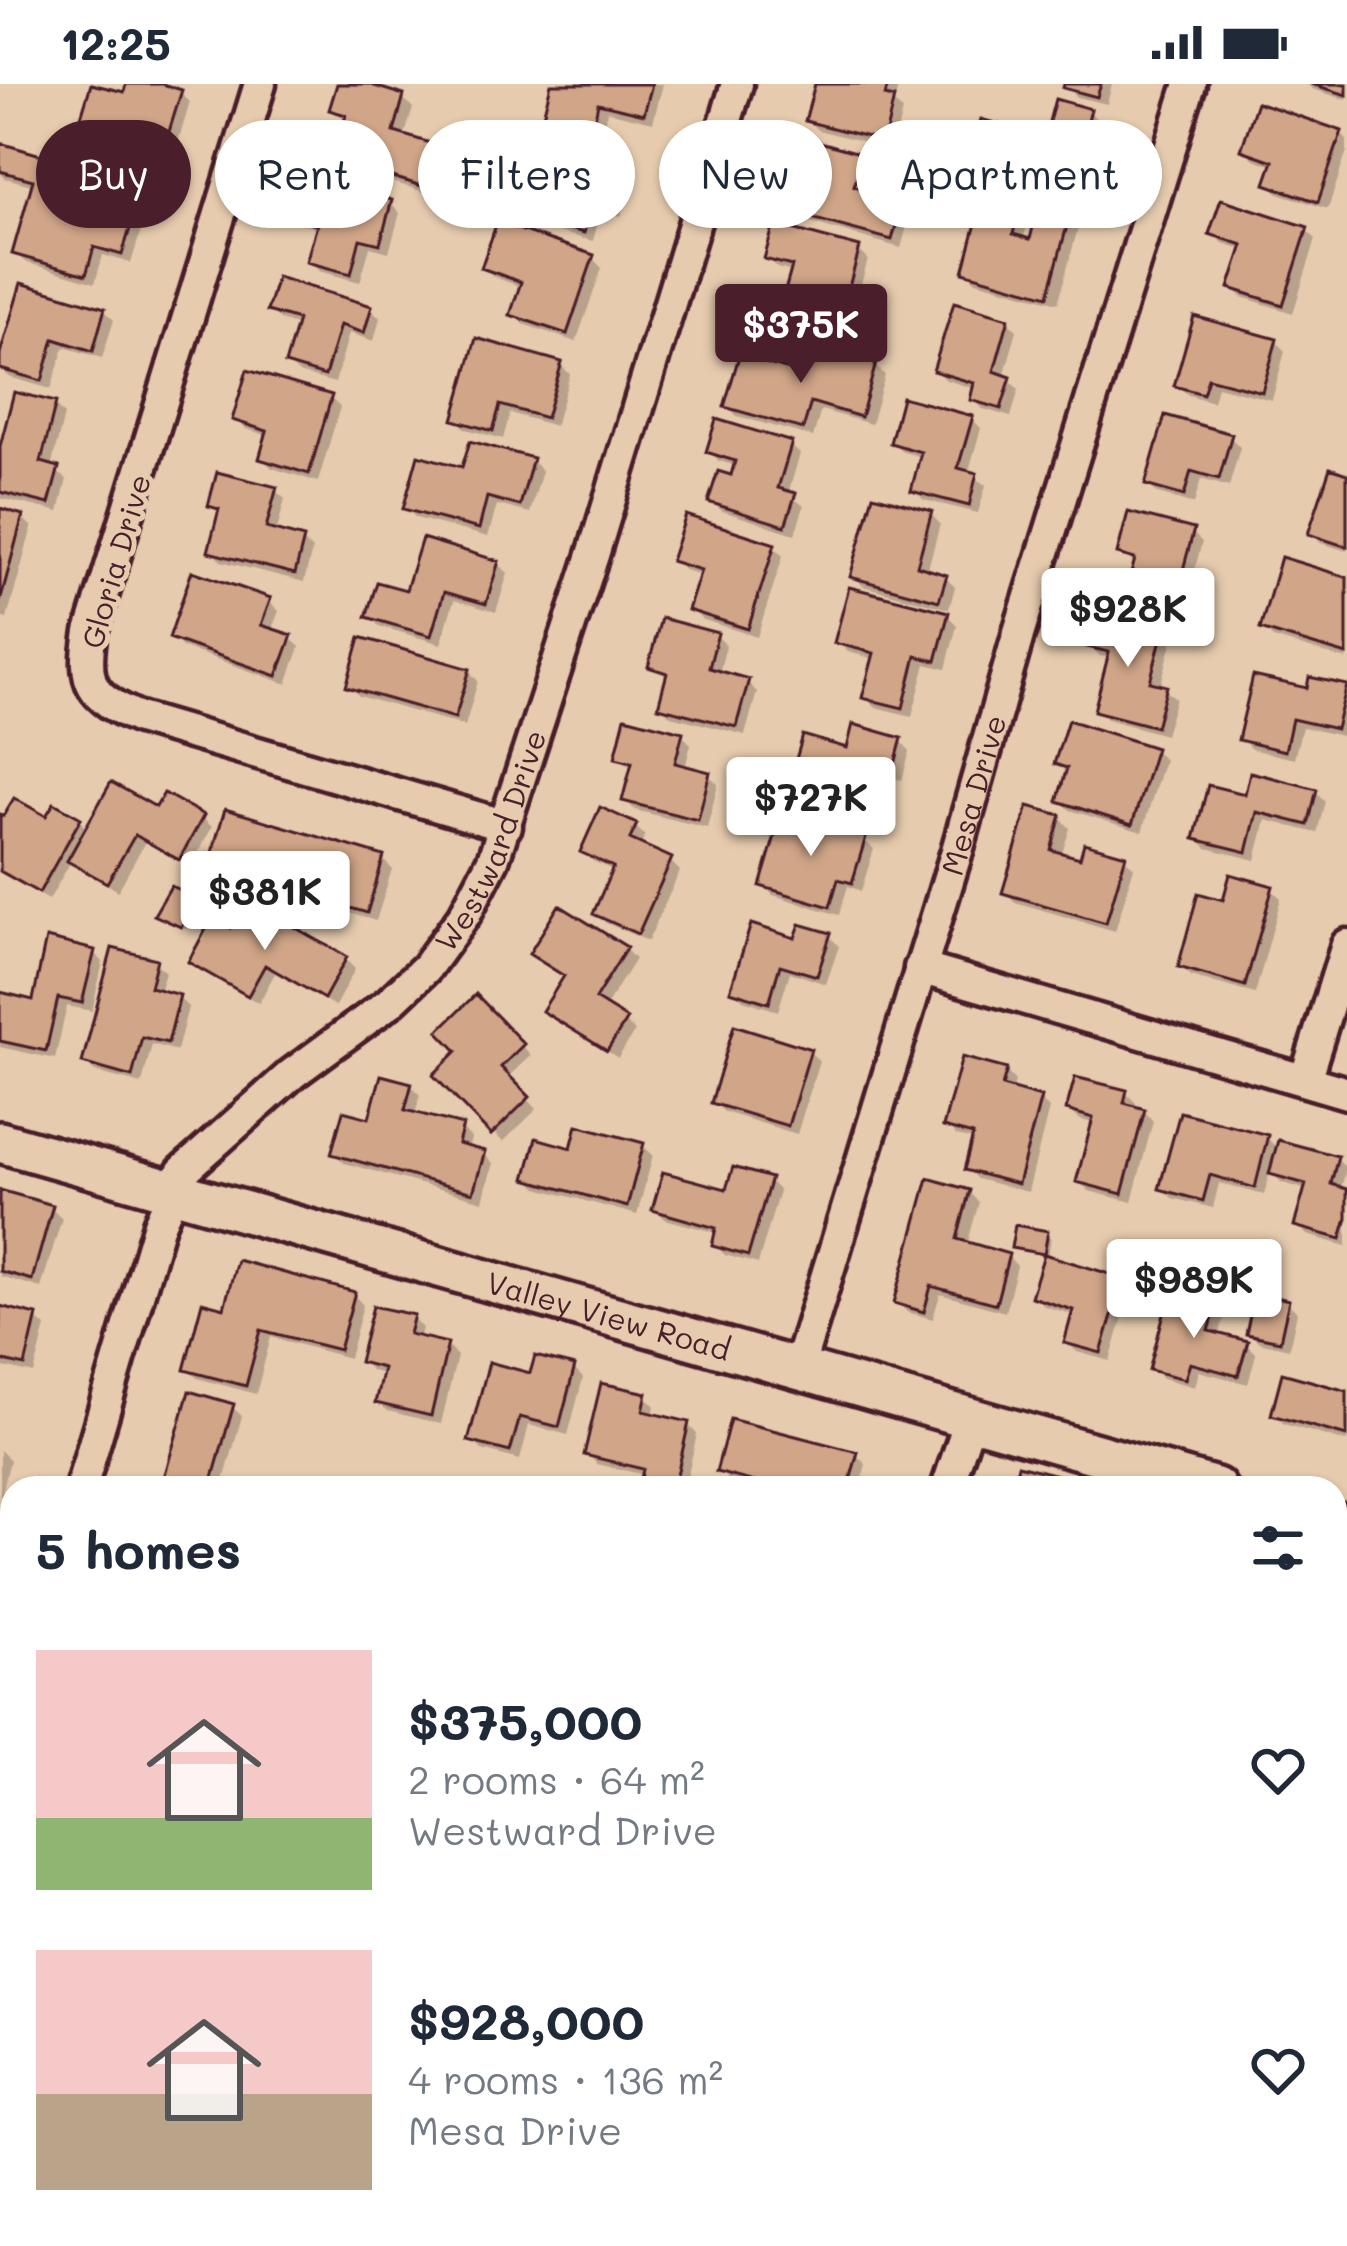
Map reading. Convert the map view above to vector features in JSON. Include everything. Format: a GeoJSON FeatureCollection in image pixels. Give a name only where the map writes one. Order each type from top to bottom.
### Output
{"type":"FeatureCollection","features":[{"type":"Feature","properties":{"kind":"street","name":"Gloria Drive"},"geometry":{"type":"LineString","coordinates":[[260,84],[91,632],[87,674],[110,705],[139,718],[506,826]]}},
{"type":"Feature","properties":{"kind":"street","name":"Westward Drive"},"geometry":{"type":"LineString","coordinates":[[85,1476],[172,1189],[197,1155],[292,1074],[389,1003],[426,968],[465,914],[506,826],[736,84]]}},
{"type":"Feature","properties":{"kind":"street","name":"Mesa Drive"},"geometry":{"type":"LineString","coordinates":[[799,1366],[1019,632],[1190,84]]}},
{"type":"Feature","properties":{"kind":"street"},"geometry":{"type":"LineString","coordinates":[[1305,1080],[1347,945]]}},
{"type":"Feature","properties":{"kind":"street"},"geometry":{"type":"LineString","coordinates":[[920,968],[1347,1094]]}},
{"type":"Feature","properties":{"kind":"street","name":"Valley View Road"},"geometry":{"type":"LineString","coordinates":[[0,1142],[1175,1476]]}},
{"type":"Feature","properties":{"kind":"street"},"geometry":{"type":"LineString","coordinates":[[951,1476],[971,1417]]}},
{"type":"Feature","properties":{"kind":"building"},"geometry":{"type":"Polygon","coordinates":[[[91,84],[124,92],[126,84],[162,84],[182,90],[173,120],[80,120],[91,84]]]}},
{"type":"Feature","properties":{"kind":"building"},"geometry":{"type":"Polygon","coordinates":[[[337,84],[368,84],[404,95],[394,132],[394,120],[345,120],[346,115],[329,110],[337,84]]]}},
{"type":"Feature","properties":{"kind":"building"},"geometry":{"type":"Polygon","coordinates":[[[551,84],[652,84],[644,114],[598,103],[594,120],[542,120],[551,84]]]}},
{"type":"Feature","properties":{"kind":"building"},"geometry":{"type":"Polygon","coordinates":[[[815,84],[888,84],[885,96],[894,98],[889,120],[856,120],[856,134],[832,128],[832,120],[805,120],[815,84]]]}},
{"type":"Feature","properties":{"kind":"building"},"geometry":{"type":"Polygon","coordinates":[[[1064,84],[1101,84],[1097,97],[1063,88],[1064,84]]]}},
{"type":"Feature","properties":{"kind":"building"},"geometry":{"type":"Polygon","coordinates":[[[1311,84],[1347,84],[1347,95],[1311,84]]]}},
{"type":"Feature","properties":{"kind":"building"},"geometry":{"type":"Polygon","coordinates":[[[1055,99],[1091,109],[1088,120],[1049,120],[1055,99]]]}},
{"type":"Feature","properties":{"kind":"building"},"geometry":{"type":"Polygon","coordinates":[[[1257,102],[1342,131],[1318,202],[1265,184],[1273,161],[1241,150],[1257,102]]]}},
{"type":"Feature","properties":{"kind":"building"},"geometry":{"type":"Polygon","coordinates":[[[394,132],[418,139],[418,185],[394,178],[394,132]]]}},
{"type":"Feature","properties":{"kind":"building"},"geometry":{"type":"Polygon","coordinates":[[[0,143],[36,154],[36,228],[130,228],[122,255],[94,247],[86,275],[12,254],[33,180],[0,171],[0,143]]]}},
{"type":"Feature","properties":{"kind":"building"},"geometry":{"type":"Polygon","coordinates":[[[832,145],[856,152],[856,228],[895,228],[892,240],[832,224],[832,145]]]}},
{"type":"Feature","properties":{"kind":"building"},"geometry":{"type":"Polygon","coordinates":[[[1221,199],[1308,227],[1283,305],[1229,288],[1243,245],[1209,234],[1221,199]]]}},
{"type":"Feature","properties":{"kind":"building"},"geometry":{"type":"Polygon","coordinates":[[[316,228],[384,228],[380,244],[360,239],[351,274],[306,262],[316,228]]]}},
{"type":"Feature","properties":{"kind":"building"},"geometry":{"type":"Polygon","coordinates":[[[495,228],[515,228],[594,255],[567,334],[510,315],[521,282],[481,268],[495,228]]]}},
{"type":"Feature","properties":{"kind":"building"},"geometry":{"type":"Polygon","coordinates":[[[773,228],[860,247],[836,334],[777,319],[792,266],[764,259],[773,228]]]}},
{"type":"Feature","properties":{"kind":"building"},"geometry":{"type":"Polygon","coordinates":[[[975,228],[1015,228],[1013,234],[1030,239],[1033,228],[1066,228],[1048,296],[963,272],[975,228]]]}},
{"type":"Feature","properties":{"kind":"building"},"geometry":{"type":"Polygon","coordinates":[[[277,277],[372,306],[364,333],[340,325],[325,376],[285,364],[298,320],[267,311],[277,277]]]}},
{"type":"Feature","properties":{"kind":"building"},"geometry":{"type":"Polygon","coordinates":[[[21,283],[105,308],[93,351],[54,339],[42,381],[0,369],[21,283]]]}},
{"type":"Feature","properties":{"kind":"building"},"geometry":{"type":"Polygon","coordinates":[[[954,302],[1009,318],[994,371],[1011,377],[1001,409],[970,400],[974,383],[933,371],[954,302]]]}},
{"type":"Feature","properties":{"kind":"building"},"geometry":{"type":"Polygon","coordinates":[[[1194,316],[1277,339],[1262,392],[1208,378],[1203,394],[1174,386],[1194,316]]]}},
{"type":"Feature","properties":{"kind":"building"},"geometry":{"type":"Polygon","coordinates":[[[476,338],[562,362],[546,418],[500,405],[493,431],[453,420],[476,338]]]}},
{"type":"Feature","properties":{"kind":"building"},"geometry":{"type":"Polygon","coordinates":[[[806,343],[876,363],[861,417],[811,402],[803,429],[724,407],[739,356],[797,372],[806,343]]]}},
{"type":"Feature","properties":{"kind":"building"},"geometry":{"type":"Polygon","coordinates":[[[247,370],[332,395],[309,474],[259,459],[267,431],[232,420],[247,370]]]}},
{"type":"Feature","properties":{"kind":"building"},"geometry":{"type":"Polygon","coordinates":[[[14,392],[56,402],[41,462],[59,467],[49,504],[0,492],[0,446],[14,392]]]}},
{"type":"Feature","properties":{"kind":"building"},"geometry":{"type":"Polygon","coordinates":[[[902,397],[973,416],[958,468],[977,473],[969,506],[911,491],[921,452],[890,443],[902,397]]]}},
{"type":"Feature","properties":{"kind":"building"},"geometry":{"type":"Polygon","coordinates":[[[1165,415],[1232,434],[1219,479],[1191,471],[1184,496],[1145,485],[1165,415]]]}},
{"type":"Feature","properties":{"kind":"building"},"geometry":{"type":"Polygon","coordinates":[[[716,419],[792,442],[778,488],[796,493],[785,526],[708,502],[718,471],[731,475],[735,461],[706,452],[716,419]]]}},
{"type":"Feature","properties":{"kind":"building"},"geometry":{"type":"Polygon","coordinates":[[[470,441],[533,458],[520,506],[487,497],[479,529],[403,509],[418,455],[462,467],[470,441]]]}},
{"type":"Feature","properties":{"kind":"building"},"geometry":{"type":"Polygon","coordinates":[[[1330,468],[1347,474],[1347,547],[1308,534],[1330,468]]]}},
{"type":"Feature","properties":{"kind":"building"},"geometry":{"type":"Polygon","coordinates":[[[217,472],[277,487],[266,528],[304,538],[295,574],[208,552],[219,509],[208,506],[217,472]]]}},
{"type":"Feature","properties":{"kind":"building"},"geometry":{"type":"Polygon","coordinates":[[[873,495],[932,511],[917,566],[947,575],[939,601],[850,577],[873,495]]]}},
{"type":"Feature","properties":{"kind":"building"},"geometry":{"type":"Polygon","coordinates":[[[0,508],[23,515],[0,602],[0,508]]]}},
{"type":"Feature","properties":{"kind":"building"},"geometry":{"type":"Polygon","coordinates":[[[1128,512],[1194,529],[1183,570],[1202,576],[1189,624],[1122,606],[1135,559],[1117,554],[1128,512]]]}},
{"type":"Feature","properties":{"kind":"building"},"geometry":{"type":"Polygon","coordinates":[[[686,515],[775,544],[748,629],[688,610],[701,570],[671,561],[686,515]]]}},
{"type":"Feature","properties":{"kind":"building"},"geometry":{"type":"Polygon","coordinates":[[[422,538],[499,561],[486,604],[444,592],[431,636],[366,617],[377,582],[406,590],[422,538]]]}},
{"type":"Feature","properties":{"kind":"building"},"geometry":{"type":"Polygon","coordinates":[[[1281,557],[1347,577],[1347,655],[1260,629],[1281,557]]]}},
{"type":"Feature","properties":{"kind":"building"},"geometry":{"type":"Polygon","coordinates":[[[192,571],[271,598],[261,625],[292,635],[277,676],[169,638],[192,571]]]}},
{"type":"Feature","properties":{"kind":"building"},"geometry":{"type":"Polygon","coordinates":[[[849,587],[949,612],[936,661],[916,656],[903,708],[862,698],[874,653],[834,643],[849,587]]]}},
{"type":"Feature","properties":{"kind":"building"},"geometry":{"type":"Polygon","coordinates":[[[1096,613],[1163,631],[1150,682],[1167,686],[1156,727],[1094,711],[1109,652],[1087,647],[1096,613]]]}},
{"type":"Feature","properties":{"kind":"building"},"geometry":{"type":"Polygon","coordinates":[[[661,618],[718,633],[709,668],[749,679],[736,727],[658,707],[667,673],[648,667],[661,618]]]}},
{"type":"Feature","properties":{"kind":"building"},"geometry":{"type":"Polygon","coordinates":[[[360,637],[470,669],[455,718],[346,687],[360,637]]]}},
{"type":"Feature","properties":{"kind":"building"},"geometry":{"type":"Polygon","coordinates":[[[1253,676],[1307,688],[1309,677],[1347,685],[1336,729],[1292,719],[1285,751],[1238,740],[1253,676]]]}},
{"type":"Feature","properties":{"kind":"building"},"geometry":{"type":"Polygon","coordinates":[[[625,717],[683,732],[675,763],[710,772],[698,820],[622,801],[632,762],[615,758],[625,717]]]}},
{"type":"Feature","properties":{"kind":"building"},"geometry":{"type":"Polygon","coordinates":[[[1068,720],[1156,748],[1132,825],[1057,801],[1067,768],[1054,764],[1068,720]]]}},
{"type":"Feature","properties":{"kind":"building"},"geometry":{"type":"Polygon","coordinates":[[[853,724],[902,738],[893,772],[873,767],[863,801],[790,780],[803,735],[847,748],[853,724]]]}},
{"type":"Feature","properties":{"kind":"building"},"geometry":{"type":"Polygon","coordinates":[[[1250,772],[1317,789],[1308,825],[1257,812],[1247,852],[1194,839],[1208,785],[1245,794],[1250,772]]]}},
{"type":"Feature","properties":{"kind":"building"},"geometry":{"type":"Polygon","coordinates":[[[111,782],[156,807],[164,793],[204,815],[179,860],[135,835],[107,883],[67,861],[111,782]]]}},
{"type":"Feature","properties":{"kind":"building"},"geometry":{"type":"Polygon","coordinates":[[[14,798],[46,816],[54,803],[81,818],[39,893],[0,871],[0,814],[14,798]]]}},
{"type":"Feature","properties":{"kind":"building"},"geometry":{"type":"Polygon","coordinates":[[[1028,806],[1061,815],[1051,850],[1080,858],[1084,843],[1126,855],[1106,923],[1002,893],[1028,806]]]}},
{"type":"Feature","properties":{"kind":"building"},"geometry":{"type":"Polygon","coordinates":[[[600,807],[637,824],[630,839],[672,858],[638,934],[593,914],[613,867],[580,852],[600,807]]]}},
{"type":"Feature","properties":{"kind":"building"},"geometry":{"type":"Polygon","coordinates":[[[225,809],[384,856],[367,913],[208,866],[225,809]]]}},
{"type":"Feature","properties":{"kind":"building"},"geometry":{"type":"Polygon","coordinates":[[[782,812],[866,837],[852,883],[838,879],[830,907],[760,886],[782,812]]]}},
{"type":"Feature","properties":{"kind":"building"},"geometry":{"type":"Polygon","coordinates":[[[1230,874],[1273,886],[1245,986],[1178,967],[1198,893],[1223,900],[1230,874]]]}},
{"type":"Feature","properties":{"kind":"building"},"geometry":{"type":"Polygon","coordinates":[[[171,886],[197,898],[181,927],[154,915],[171,886]]]}},
{"type":"Feature","properties":{"kind":"building"},"geometry":{"type":"Polygon","coordinates":[[[247,900],[347,957],[324,999],[265,965],[248,996],[188,962],[212,918],[231,928],[247,900]]]}},
{"type":"Feature","properties":{"kind":"building"},"geometry":{"type":"Polygon","coordinates":[[[559,905],[627,947],[595,999],[627,1019],[607,1051],[542,1011],[564,976],[529,954],[559,905]]]}},
{"type":"Feature","properties":{"kind":"building"},"geometry":{"type":"Polygon","coordinates":[[[751,924],[795,938],[800,924],[831,933],[817,976],[780,965],[769,1003],[730,991],[751,924]]]}},
{"type":"Feature","properties":{"kind":"building"},"geometry":{"type":"Polygon","coordinates":[[[46,938],[95,950],[82,1003],[58,998],[46,1051],[0,1041],[0,992],[33,1000],[46,938]]]}},
{"type":"Feature","properties":{"kind":"building"},"geometry":{"type":"Polygon","coordinates":[[[112,948],[157,959],[150,987],[180,995],[168,1043],[142,1037],[132,1077],[82,1063],[112,948]]]}},
{"type":"Feature","properties":{"kind":"building"},"geometry":{"type":"Polygon","coordinates":[[[476,994],[524,1044],[501,1067],[530,1097],[491,1135],[433,1075],[457,1051],[438,1031],[476,994]]]}},
{"type":"Feature","properties":{"kind":"building"},"geometry":{"type":"Polygon","coordinates":[[[734,1025],[811,1049],[788,1126],[711,1103],[734,1025]]]}},
{"type":"Feature","properties":{"kind":"building"},"geometry":{"type":"Polygon","coordinates":[[[962,1057],[1007,1069],[1002,1086],[1041,1097],[1018,1184],[964,1170],[973,1135],[943,1127],[962,1057]]]}},
{"type":"Feature","properties":{"kind":"building"},"geometry":{"type":"Polygon","coordinates":[[[381,1075],[412,1083],[405,1110],[463,1125],[458,1144],[485,1151],[473,1193],[331,1154],[343,1111],[369,1118],[381,1075]]]}},
{"type":"Feature","properties":{"kind":"building"},"geometry":{"type":"Polygon","coordinates":[[[1075,1077],[1127,1090],[1124,1103],[1145,1109],[1122,1194],[1076,1182],[1093,1118],[1066,1110],[1075,1077]]]}},
{"type":"Feature","properties":{"kind":"building"},"geometry":{"type":"Polygon","coordinates":[[[1180,1112],[1268,1135],[1255,1188],[1210,1175],[1203,1201],[1159,1189],[1180,1112]]]}},
{"type":"Feature","properties":{"kind":"building"},"geometry":{"type":"Polygon","coordinates":[[[577,1125],[644,1143],[627,1207],[525,1179],[536,1138],[571,1148],[577,1125]]]}},
{"type":"Feature","properties":{"kind":"building"},"geometry":{"type":"Polygon","coordinates":[[[1278,1140],[1338,1156],[1331,1184],[1347,1189],[1341,1239],[1294,1226],[1306,1184],[1269,1174],[1278,1140]]]}},
{"type":"Feature","properties":{"kind":"building"},"geometry":{"type":"Polygon","coordinates":[[[733,1167],[771,1178],[748,1256],[712,1246],[716,1228],[652,1210],[663,1172],[726,1189],[733,1167]]]}},
{"type":"Feature","properties":{"kind":"building"},"geometry":{"type":"Polygon","coordinates":[[[928,1178],[970,1190],[957,1239],[1009,1254],[996,1304],[931,1286],[924,1312],[894,1303],[928,1178]]]}},
{"type":"Feature","properties":{"kind":"building"},"geometry":{"type":"Polygon","coordinates":[[[0,1190],[53,1205],[32,1280],[0,1271],[0,1190]]]}},
{"type":"Feature","properties":{"kind":"building"},"geometry":{"type":"Polygon","coordinates":[[[1015,1225],[1048,1231],[1044,1254],[1011,1248],[1015,1225]]]}},
{"type":"Feature","properties":{"kind":"building"},"geometry":{"type":"Polygon","coordinates":[[[1044,1254],[1123,1278],[1101,1353],[1064,1343],[1073,1310],[1031,1297],[1044,1254]]]}},
{"type":"Feature","properties":{"kind":"building"},"geometry":{"type":"Polygon","coordinates":[[[237,1260],[355,1292],[339,1350],[261,1330],[246,1386],[184,1370],[202,1302],[224,1308],[237,1260]]]}},
{"type":"Feature","properties":{"kind":"building"},"geometry":{"type":"Polygon","coordinates":[[[1255,1292],[1289,1300],[1280,1341],[1246,1334],[1255,1292]]]}},
{"type":"Feature","properties":{"kind":"building"},"geometry":{"type":"Polygon","coordinates":[[[1169,1294],[1216,1306],[1209,1331],[1248,1341],[1238,1376],[1190,1363],[1185,1379],[1149,1370],[1169,1294]]]}},
{"type":"Feature","properties":{"kind":"building"},"geometry":{"type":"Polygon","coordinates":[[[0,1306],[37,1315],[25,1366],[0,1360],[0,1306]]]}},
{"type":"Feature","properties":{"kind":"building"},"geometry":{"type":"Polygon","coordinates":[[[373,1306],[414,1315],[409,1334],[448,1343],[431,1416],[375,1403],[383,1368],[359,1362],[373,1306]]]}},
{"type":"Feature","properties":{"kind":"building"},"geometry":{"type":"Polygon","coordinates":[[[535,1356],[575,1366],[559,1427],[520,1417],[510,1452],[468,1441],[489,1362],[530,1373],[535,1356]]]}},
{"type":"Feature","properties":{"kind":"building"},"geometry":{"type":"Polygon","coordinates":[[[1282,1373],[1347,1391],[1347,1436],[1271,1415],[1282,1373]]]}},
{"type":"Feature","properties":{"kind":"building"},"geometry":{"type":"Polygon","coordinates":[[[601,1383],[647,1393],[643,1411],[689,1422],[677,1476],[642,1476],[643,1469],[584,1455],[601,1383]]]}},
{"type":"Feature","properties":{"kind":"building"},"geometry":{"type":"Polygon","coordinates":[[[189,1391],[234,1404],[213,1476],[164,1476],[189,1391]]]}},
{"type":"Feature","properties":{"kind":"building"},"geometry":{"type":"Polygon","coordinates":[[[730,1419],[858,1452],[851,1476],[716,1472],[730,1419]]]}},
{"type":"Feature","properties":{"kind":"building"},"geometry":{"type":"Polygon","coordinates":[[[1018,1465],[1061,1476],[1015,1476],[1018,1465]]]}}]}
